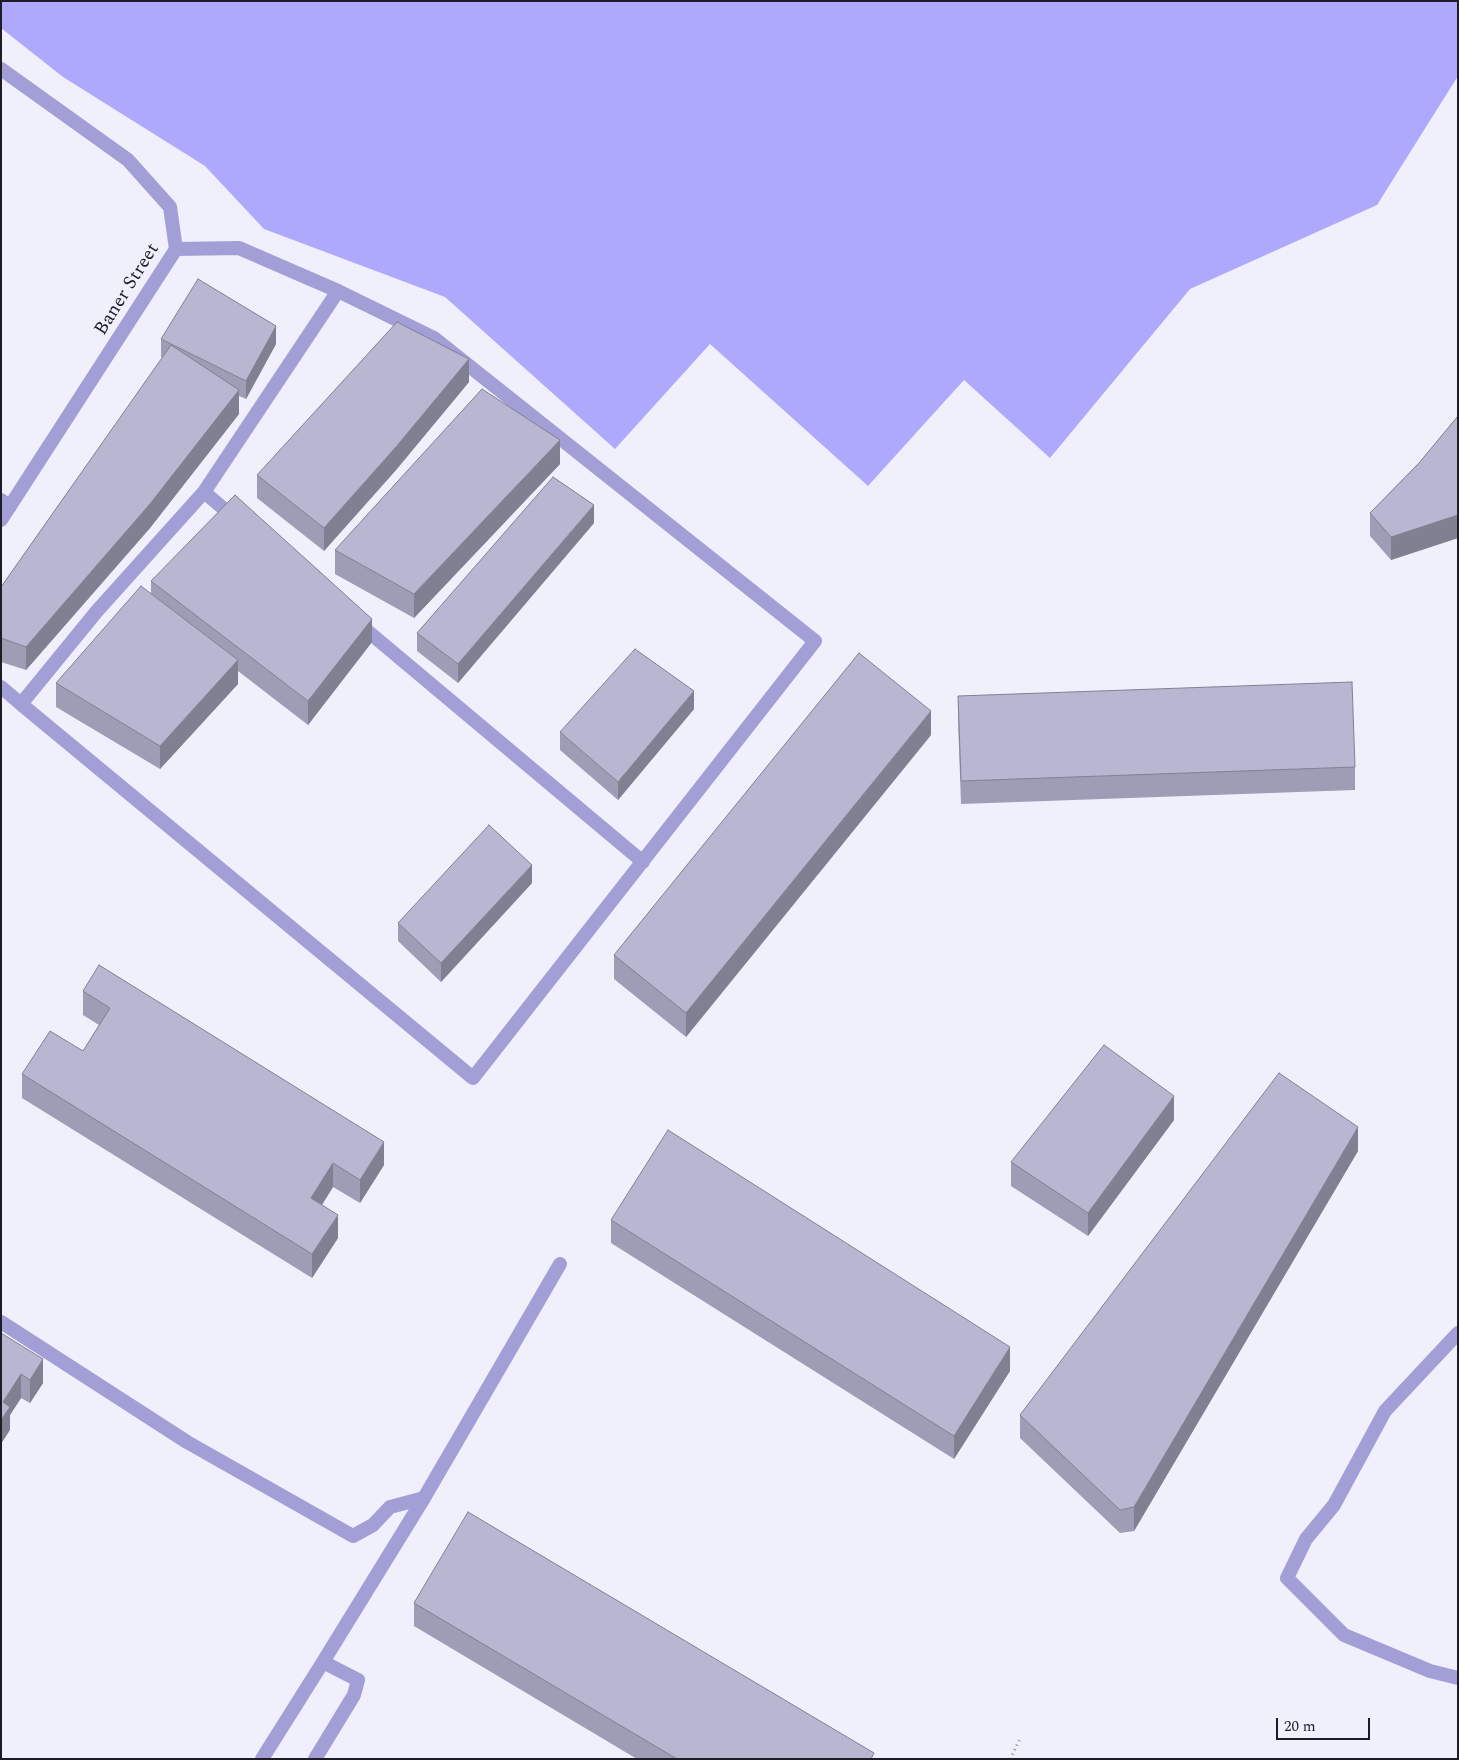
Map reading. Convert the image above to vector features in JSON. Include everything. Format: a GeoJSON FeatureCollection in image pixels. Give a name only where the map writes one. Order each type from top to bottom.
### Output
{"type":"FeatureCollection","features":[{"type":"Feature","properties":{"kind":"street","name":"Baner Street"},"geometry":{"type":"LineString","coordinates":[[1,69],[128,160],[170,207],[176,249],[6,503],[1,520]]}},
{"type":"Feature","properties":{"kind":"street"},"geometry":{"type":"LineString","coordinates":[[1,686],[473,1078],[815,641],[434,338],[338,291],[239,248],[176,249]]}},
{"type":"Feature","properties":{"kind":"street"},"geometry":{"type":"LineString","coordinates":[[21,704],[97,611],[204,492],[338,291]]}},
{"type":"Feature","properties":{"kind":"street"},"geometry":{"type":"LineString","coordinates":[[204,492],[250,532]]}},
{"type":"Feature","properties":{"kind":"street"},"geometry":{"type":"LineString","coordinates":[[348,614],[643,862]]}},
{"type":"Feature","properties":{"kind":"street"},"geometry":{"type":"LineString","coordinates":[[262,1759],[324,1662],[424,1498],[560,1264]]}},
{"type":"Feature","properties":{"kind":"street"},"geometry":{"type":"LineString","coordinates":[[1,1322],[187,1442],[353,1536],[373,1525],[390,1507],[424,1498]]}},
{"type":"Feature","properties":{"kind":"street"},"geometry":{"type":"LineString","coordinates":[[1458,1333],[1386,1411],[1334,1505],[1306,1539],[1288,1578],[1344,1635],[1430,1670],[1458,1678]]}},
{"type":"Feature","properties":{"kind":"street"},"geometry":{"type":"LineString","coordinates":[[315,1759],[354,1695],[358,1680],[324,1662]]}},
{"type":"Feature","properties":{"kind":"path"},"geometry":{"type":"LineString","coordinates":[[1010,1759],[1021,1737]]}},
{"type":"Feature","properties":{"kind":"shaded area"},"geometry":{"type":"Polygon","coordinates":[[[1,1],[1458,1],[1458,76],[1377,205],[1190,289],[1050,458],[964,380],[868,486],[710,344],[615,449],[445,297],[264,229],[205,166],[63,77],[1,28],[1,1]]]}},
{"type":"Feature","properties":{"kind":"building"},"geometry":{"type":"Polygon","coordinates":[[[198,279],[276,326],[246,381],[161,339],[198,279]]]}},
{"type":"Feature","properties":{"kind":"building"},"geometry":{"type":"Polygon","coordinates":[[[397,322],[469,359],[396,447],[324,528],[257,475],[397,322]]]}},
{"type":"Feature","properties":{"kind":"building"},"geometry":{"type":"Polygon","coordinates":[[[171,345],[239,390],[150,504],[26,647],[1,638],[1,587],[171,345]]]}},
{"type":"Feature","properties":{"kind":"building"},"geometry":{"type":"Polygon","coordinates":[[[482,389],[560,440],[414,594],[335,550],[482,389]]]}},
{"type":"Feature","properties":{"kind":"building"},"geometry":{"type":"Polygon","coordinates":[[[1458,416],[1458,515],[1391,537],[1370,513],[1419,463],[1458,416]]]}},
{"type":"Feature","properties":{"kind":"building"},"geometry":{"type":"Polygon","coordinates":[[[553,477],[594,505],[458,664],[417,633],[553,477]]]}},
{"type":"Feature","properties":{"kind":"building"},"geometry":{"type":"Polygon","coordinates":[[[235,495],[372,619],[308,701],[151,581],[235,495]]]}},
{"type":"Feature","properties":{"kind":"building"},"geometry":{"type":"Polygon","coordinates":[[[141,586],[238,660],[160,746],[56,683],[141,586]]]}},
{"type":"Feature","properties":{"kind":"building"},"geometry":{"type":"Polygon","coordinates":[[[635,649],[694,691],[618,782],[560,732],[635,649]]]}},
{"type":"Feature","properties":{"kind":"building"},"geometry":{"type":"Polygon","coordinates":[[[859,653],[931,711],[686,1013],[614,955],[859,653]]]}},
{"type":"Feature","properties":{"kind":"building"},"geometry":{"type":"Polygon","coordinates":[[[1352,682],[1355,767],[961,781],[958,696],[1352,682]]]}},
{"type":"Feature","properties":{"kind":"building"},"geometry":{"type":"Polygon","coordinates":[[[489,825],[532,865],[441,963],[398,923],[489,825]]]}},
{"type":"Feature","properties":{"kind":"building"},"geometry":{"type":"Polygon","coordinates":[[[99,965],[384,1142],[360,1180],[333,1163],[311,1198],[338,1215],[312,1254],[22,1074],[50,1031],[83,1051],[110,1008],[83,991],[99,965]]]}},
{"type":"Feature","properties":{"kind":"building"},"geometry":{"type":"Polygon","coordinates":[[[1104,1045],[1174,1096],[1088,1213],[1011,1162],[1104,1045]]]}},
{"type":"Feature","properties":{"kind":"building"},"geometry":{"type":"Polygon","coordinates":[[[1279,1073],[1358,1127],[1134,1507],[1120,1510],[1020,1415],[1279,1073]]]}},
{"type":"Feature","properties":{"kind":"building"},"geometry":{"type":"Polygon","coordinates":[[[668,1130],[1010,1347],[954,1436],[611,1220],[668,1130]]]}},
{"type":"Feature","properties":{"kind":"building"},"geometry":{"type":"Polygon","coordinates":[[[1,1333],[43,1359],[30,1380],[21,1374],[3,1402],[10,1407],[1,1420],[1,1333]]]}},
{"type":"Feature","properties":{"kind":"building"},"geometry":{"type":"Polygon","coordinates":[[[468,1512],[874,1753],[871,1759],[677,1759],[414,1603],[468,1512]]]}}]}
